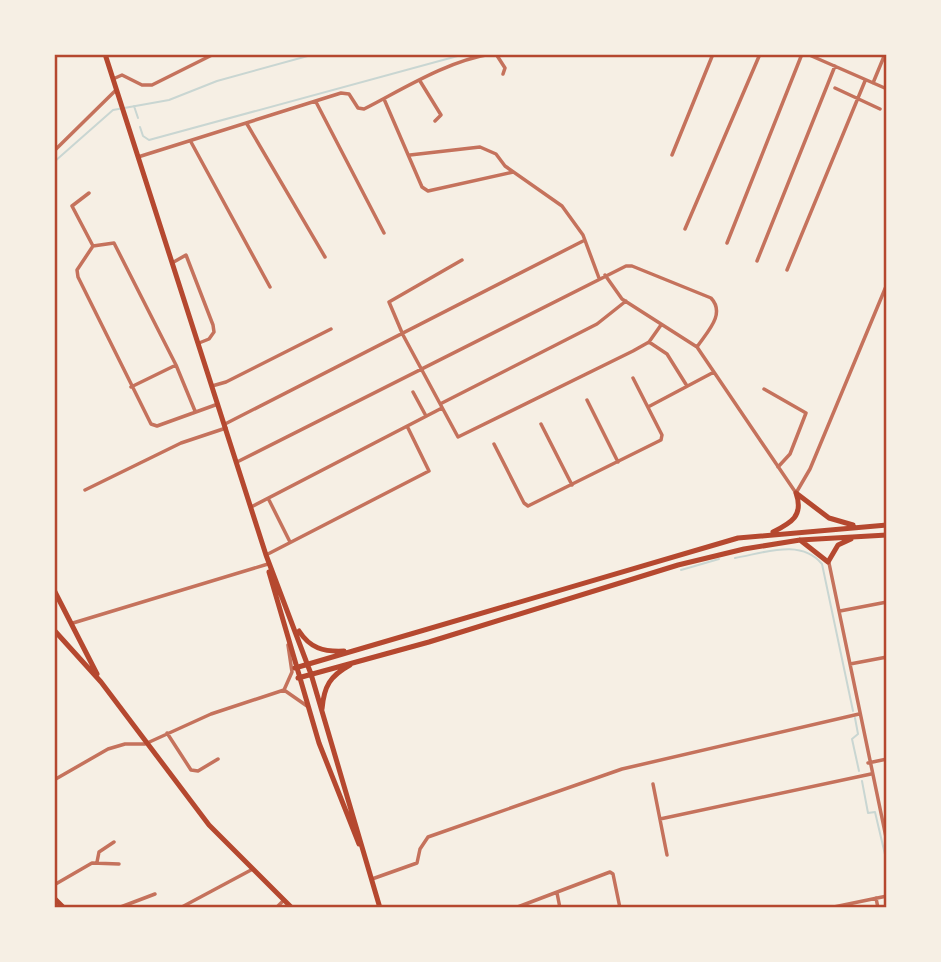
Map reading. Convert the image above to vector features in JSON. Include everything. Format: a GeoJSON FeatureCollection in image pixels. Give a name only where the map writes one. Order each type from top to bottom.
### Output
{"type":"FeatureCollection","features":[{"type":"Feature","properties":{"kind":"main road"},"geometry":{"type":"LineString","coordinates":[[106,54],[266,555],[308,664],[380,908]]}},
{"type":"Feature","properties":{"kind":"main road"},"geometry":{"type":"LineString","coordinates":[[796,493],[829,518],[858,527]]}},
{"type":"Feature","properties":{"kind":"main road"},"geometry":{"type":"LineString","coordinates":[[766,535],[796,518],[800,510],[796,493]]}},
{"type":"Feature","properties":{"kind":"main road"},"geometry":{"type":"LineString","coordinates":[[295,668],[687,550],[738,538],[887,525]]}},
{"type":"Feature","properties":{"kind":"main road"},"geometry":{"type":"LineString","coordinates":[[298,678],[429,642],[678,565],[800,540],[887,536]]}},
{"type":"Feature","properties":{"kind":"main road"},"geometry":{"type":"LineString","coordinates":[[800,540],[828,562],[838,545],[854,538]]}},
{"type":"Feature","properties":{"kind":"main road"},"geometry":{"type":"LineString","coordinates":[[266,555],[307,706],[369,869]]}},
{"type":"Feature","properties":{"kind":"main road"},"geometry":{"type":"LineString","coordinates":[[54,590],[101,682]]}},
{"type":"Feature","properties":{"kind":"main road"},"geometry":{"type":"LineString","coordinates":[[290,616],[307,643],[319,649],[353,651]]}},
{"type":"Feature","properties":{"kind":"main road"},"geometry":{"type":"LineString","coordinates":[[54,630],[101,682],[145,744],[209,825],[251,870],[292,908]]}},
{"type":"Feature","properties":{"kind":"main road"},"geometry":{"type":"LineString","coordinates":[[322,713],[324,689],[330,678],[359,660]]}},
{"type":"Feature","properties":{"kind":"main road"},"geometry":{"type":"LineString","coordinates":[[54,898],[64,908]]}},
{"type":"Feature","properties":{"kind":"street"},"geometry":{"type":"LineString","coordinates":[[113,79],[122,75],[142,85],[152,85],[214,54]]}},
{"type":"Feature","properties":{"kind":"street"},"geometry":{"type":"LineString","coordinates":[[138,158],[346,93],[361,110],[478,56],[493,54],[505,68],[503,74]]}},
{"type":"Feature","properties":{"kind":"street"},"geometry":{"type":"LineString","coordinates":[[673,155],[713,54]]}},
{"type":"Feature","properties":{"kind":"street"},"geometry":{"type":"LineString","coordinates":[[685,229],[760,54]]}},
{"type":"Feature","properties":{"kind":"street"},"geometry":{"type":"LineString","coordinates":[[727,243],[804,54],[819,57],[865,81],[887,89]]}},
{"type":"Feature","properties":{"kind":"street"},"geometry":{"type":"LineString","coordinates":[[873,83],[885,54]]}},
{"type":"Feature","properties":{"kind":"street"},"geometry":{"type":"LineString","coordinates":[[757,261],[835,66]]}},
{"type":"Feature","properties":{"kind":"street"},"geometry":{"type":"LineString","coordinates":[[420,81],[441,115],[435,121]]}},
{"type":"Feature","properties":{"kind":"street"},"geometry":{"type":"LineString","coordinates":[[787,270],[865,81]]}},
{"type":"Feature","properties":{"kind":"street"},"geometry":{"type":"LineString","coordinates":[[835,88],[880,109]]}},
{"type":"Feature","properties":{"kind":"street"},"geometry":{"type":"LineString","coordinates":[[54,150],[116,90]]}},
{"type":"Feature","properties":{"kind":"street"},"geometry":{"type":"LineString","coordinates":[[384,99],[422,187],[428,191],[514,172]]}},
{"type":"Feature","properties":{"kind":"street"},"geometry":{"type":"LineString","coordinates":[[316,102],[384,233]]}},
{"type":"Feature","properties":{"kind":"street"},"geometry":{"type":"LineString","coordinates":[[247,124],[325,257]]}},
{"type":"Feature","properties":{"kind":"street"},"geometry":{"type":"LineString","coordinates":[[191,142],[270,288]]}},
{"type":"Feature","properties":{"kind":"street"},"geometry":{"type":"LineString","coordinates":[[410,155],[480,147],[496,154],[514,172],[562,206],[583,241],[599,278]]}},
{"type":"Feature","properties":{"kind":"street"},"geometry":{"type":"LineString","coordinates":[[89,193],[71,204],[93,246]]}},
{"type":"Feature","properties":{"kind":"street"},"geometry":{"type":"LineString","coordinates":[[85,490],[181,443],[225,426],[583,241]]}},
{"type":"Feature","properties":{"kind":"street"},"geometry":{"type":"LineString","coordinates":[[195,411],[176,365],[114,243],[93,246],[77,270],[78,277],[131,387],[154,426],[218,404]]}},
{"type":"Feature","properties":{"kind":"street"},"geometry":{"type":"LineString","coordinates":[[172,263],[186,255],[213,325],[214,332],[209,339],[198,343]]}},
{"type":"Feature","properties":{"kind":"street"},"geometry":{"type":"LineString","coordinates":[[462,260],[389,299],[402,335],[456,435],[461,437],[649,342],[661,326]]}},
{"type":"Feature","properties":{"kind":"street"},"geometry":{"type":"LineString","coordinates":[[237,462],[605,275],[632,266],[711,298],[719,310],[696,347]]}},
{"type":"Feature","properties":{"kind":"street"},"geometry":{"type":"LineString","coordinates":[[605,275],[625,301],[696,347],[796,493],[810,469],[887,284]]}},
{"type":"Feature","properties":{"kind":"street"},"geometry":{"type":"LineString","coordinates":[[251,507],[408,428],[442,406],[597,324],[625,301]]}},
{"type":"Feature","properties":{"kind":"street"},"geometry":{"type":"LineString","coordinates":[[212,386],[226,382],[331,329]]}},
{"type":"Feature","properties":{"kind":"street"},"geometry":{"type":"LineString","coordinates":[[649,342],[667,354],[687,386]]}},
{"type":"Feature","properties":{"kind":"street"},"geometry":{"type":"LineString","coordinates":[[131,387],[176,365]]}},
{"type":"Feature","properties":{"kind":"street"},"geometry":{"type":"LineString","coordinates":[[648,407],[714,372]]}},
{"type":"Feature","properties":{"kind":"street"},"geometry":{"type":"LineString","coordinates":[[494,444],[526,506],[572,485],[662,438],[634,378]]}},
{"type":"Feature","properties":{"kind":"street"},"geometry":{"type":"LineString","coordinates":[[764,389],[806,412],[790,454],[778,467]]}},
{"type":"Feature","properties":{"kind":"street"},"geometry":{"type":"LineString","coordinates":[[413,392],[426,416]]}},
{"type":"Feature","properties":{"kind":"street"},"geometry":{"type":"LineString","coordinates":[[587,400],[618,462]]}},
{"type":"Feature","properties":{"kind":"street"},"geometry":{"type":"LineString","coordinates":[[541,424],[572,485]]}},
{"type":"Feature","properties":{"kind":"street"},"geometry":{"type":"LineString","coordinates":[[266,555],[426,473],[429,467],[408,428]]}},
{"type":"Feature","properties":{"kind":"street"},"geometry":{"type":"LineString","coordinates":[[269,500],[289,542]]}},
{"type":"Feature","properties":{"kind":"street"},"geometry":{"type":"LineString","coordinates":[[828,562],[887,842]]}},
{"type":"Feature","properties":{"kind":"street"},"geometry":{"type":"LineString","coordinates":[[73,623],[268,565]]}},
{"type":"Feature","properties":{"kind":"street"},"geometry":{"type":"LineString","coordinates":[[840,611],[887,602]]}},
{"type":"Feature","properties":{"kind":"street"},"geometry":{"type":"LineString","coordinates":[[54,780],[108,748],[125,744],[145,744],[211,714],[284,690],[292,672],[288,644]]}},
{"type":"Feature","properties":{"kind":"street"},"geometry":{"type":"LineString","coordinates":[[850,664],[887,657]]}},
{"type":"Feature","properties":{"kind":"street"},"geometry":{"type":"LineString","coordinates":[[284,690],[307,706]]}},
{"type":"Feature","properties":{"kind":"street"},"geometry":{"type":"LineString","coordinates":[[372,879],[417,863],[420,849],[428,837],[622,768],[859,713]]}},
{"type":"Feature","properties":{"kind":"street"},"geometry":{"type":"LineString","coordinates":[[167,733],[191,770],[198,771],[218,759]]}},
{"type":"Feature","properties":{"kind":"street"},"geometry":{"type":"LineString","coordinates":[[869,764],[887,759]]}},
{"type":"Feature","properties":{"kind":"street"},"geometry":{"type":"LineString","coordinates":[[660,819],[871,774]]}},
{"type":"Feature","properties":{"kind":"street"},"geometry":{"type":"LineString","coordinates":[[653,784],[667,855]]}},
{"type":"Feature","properties":{"kind":"street"},"geometry":{"type":"LineString","coordinates":[[97,862],[99,852],[114,842]]}},
{"type":"Feature","properties":{"kind":"street"},"geometry":{"type":"LineString","coordinates":[[54,885],[62,878],[97,862],[106,866],[119,864]]}},
{"type":"Feature","properties":{"kind":"street"},"geometry":{"type":"LineString","coordinates":[[180,908],[251,870]]}},
{"type":"Feature","properties":{"kind":"street"},"geometry":{"type":"LineString","coordinates":[[515,908],[610,872],[613,874],[620,908]]}},
{"type":"Feature","properties":{"kind":"street"},"geometry":{"type":"LineString","coordinates":[[557,892],[560,908]]}},
{"type":"Feature","properties":{"kind":"street"},"geometry":{"type":"LineString","coordinates":[[118,908],[155,894]]}},
{"type":"Feature","properties":{"kind":"street"},"geometry":{"type":"LineString","coordinates":[[829,908],[887,896]]}},
{"type":"Feature","properties":{"kind":"street"},"geometry":{"type":"LineString","coordinates":[[876,898],[878,908]]}},
{"type":"Feature","properties":{"kind":"street"},"geometry":{"type":"LineString","coordinates":[[276,908],[284,900]]}},
{"type":"Feature","properties":{"kind":"waterway"},"geometry":{"type":"LineString","coordinates":[[54,162],[113,110],[169,100],[217,81],[315,54]]}},
{"type":"Feature","properties":{"kind":"waterway"},"geometry":{"type":"LineString","coordinates":[[140,127],[143,136],[149,140],[465,54]]}},
{"type":"Feature","properties":{"kind":"waterway"},"geometry":{"type":"LineString","coordinates":[[134,106],[138,118]]}},
{"type":"Feature","properties":{"kind":"waterway"},"geometry":{"type":"LineString","coordinates":[[735,558],[793,549],[804,551],[822,564],[853,711]]}},
{"type":"Feature","properties":{"kind":"waterway"},"geometry":{"type":"LineString","coordinates":[[681,570],[719,559]]}},
{"type":"Feature","properties":{"kind":"waterway"},"geometry":{"type":"LineString","coordinates":[[855,718],[858,734],[852,739],[859,771]]}},
{"type":"Feature","properties":{"kind":"waterway"},"geometry":{"type":"LineString","coordinates":[[862,781],[868,813],[875,812],[887,863]]}}]}
